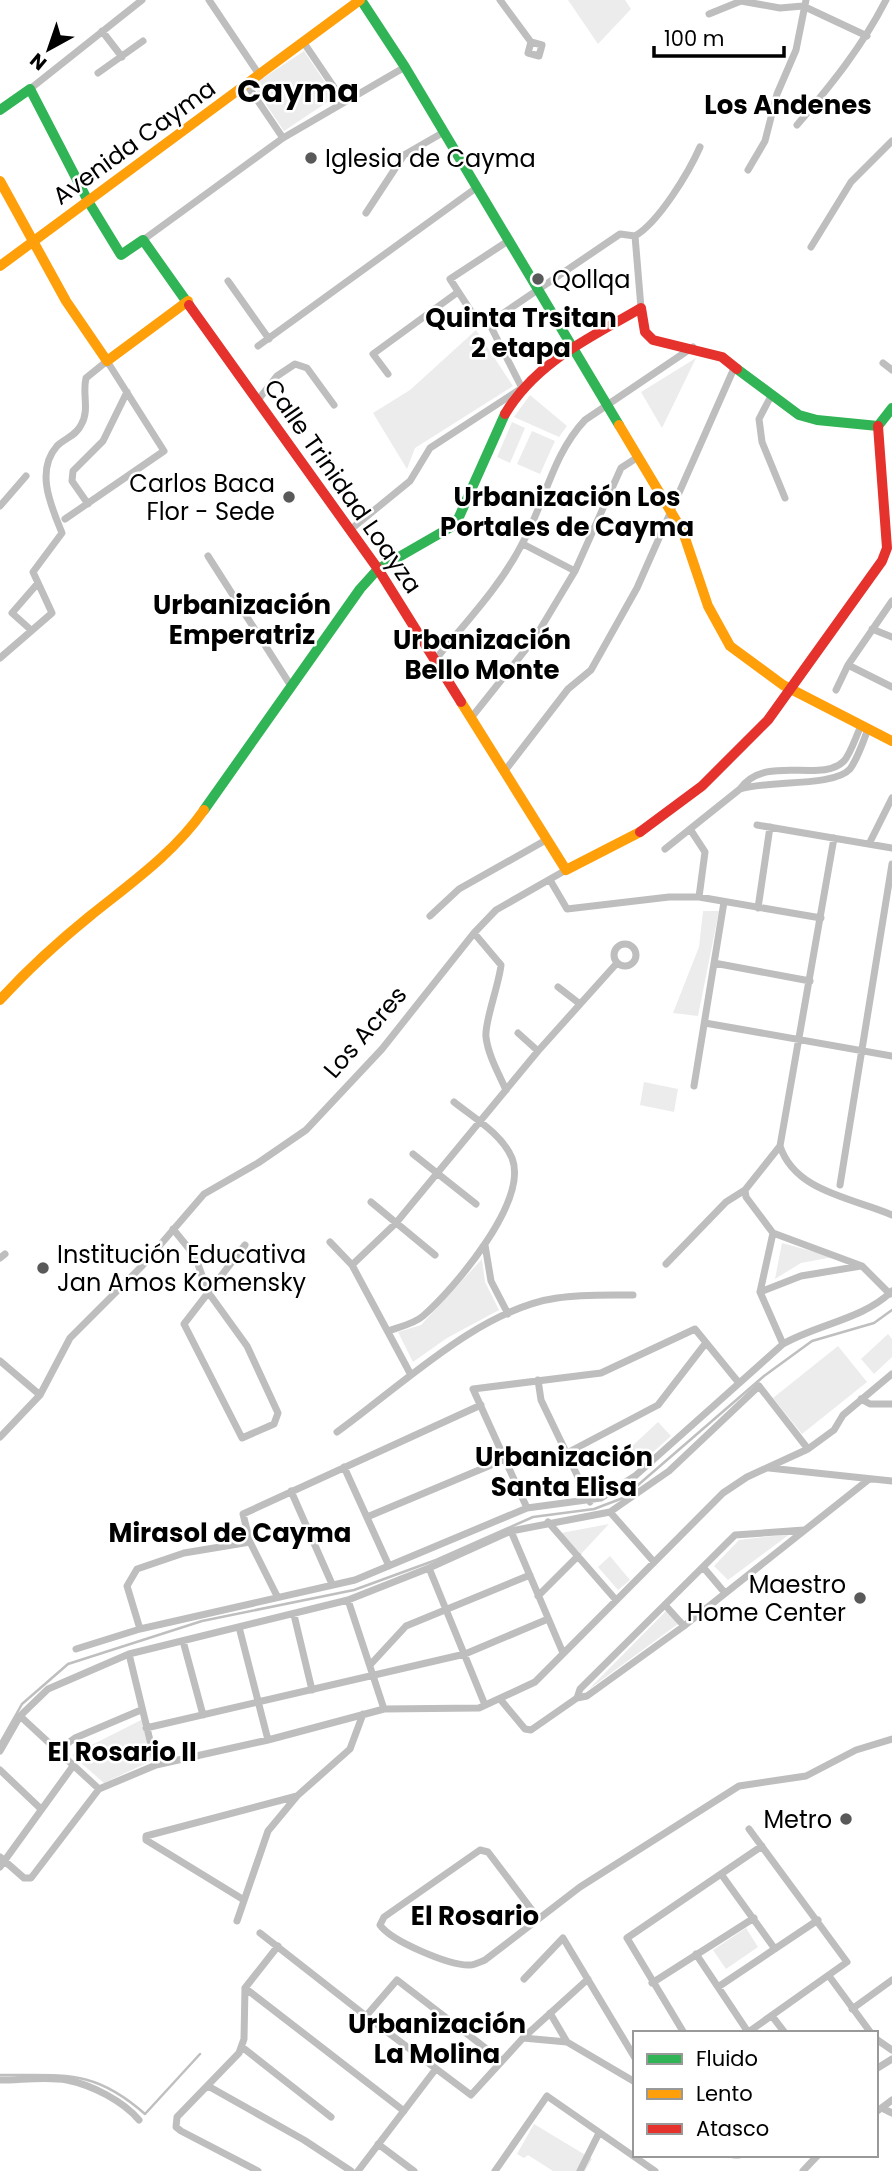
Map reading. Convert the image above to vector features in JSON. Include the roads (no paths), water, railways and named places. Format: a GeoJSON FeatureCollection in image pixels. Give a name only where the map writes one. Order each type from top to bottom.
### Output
{"type":"FeatureCollection","features":[{"type":"Feature","properties":{"kind":"street"},"geometry":{"type":"LineString","coordinates":[[0,110],[142,0]]}},
{"type":"Feature","properties":{"kind":"street"},"geometry":{"type":"LineString","coordinates":[[209,0],[260,76]]}},
{"type":"Feature","properties":{"kind":"street"},"geometry":{"type":"LineString","coordinates":[[360,0],[405,67],[683,532],[713,616],[730,645],[753,666],[892,741]]}},
{"type":"Feature","properties":{"kind":"street","name":"Avenida Cayma"},"geometry":{"type":"LineString","coordinates":[[0,266],[360,0]]}},
{"type":"Feature","properties":{"kind":"street"},"geometry":{"type":"LineString","coordinates":[[500,0],[531,43]]}},
{"type":"Feature","properties":{"kind":"street"},"geometry":{"type":"LineString","coordinates":[[797,125],[839,75],[867,36],[886,0]]}},
{"type":"Feature","properties":{"kind":"street"},"geometry":{"type":"LineString","coordinates":[[709,14],[741,1],[780,8],[805,3],[867,36]]}},
{"type":"Feature","properties":{"kind":"street"},"geometry":{"type":"LineString","coordinates":[[748,170],[765,141],[777,93],[796,50],[805,3]]}},
{"type":"Feature","properties":{"kind":"street"},"geometry":{"type":"LineString","coordinates":[[102,31],[122,57]]}},
{"type":"Feature","properties":{"kind":"street"},"geometry":{"type":"LineString","coordinates":[[98,73],[143,41]]}},
{"type":"Feature","properties":{"kind":"street"},"geometry":{"type":"LineString","coordinates":[[304,43],[344,102]]}},
{"type":"Feature","properties":{"kind":"street"},"geometry":{"type":"LineString","coordinates":[[30,89],[88,201],[121,255],[283,138],[405,67]]}},
{"type":"Feature","properties":{"kind":"street"},"geometry":{"type":"LineString","coordinates":[[247,85],[283,138]]}},
{"type":"Feature","properties":{"kind":"street"},"geometry":{"type":"LineString","coordinates":[[366,213],[404,155],[444,132]]}},
{"type":"Feature","properties":{"kind":"street"},"geometry":{"type":"LineString","coordinates":[[811,247],[851,182],[892,141]]}},
{"type":"Feature","properties":{"kind":"street"},"geometry":{"type":"LineString","coordinates":[[489,323],[620,234],[635,236],[649,225],[700,147]]}},
{"type":"Feature","properties":{"kind":"street"},"geometry":{"type":"LineString","coordinates":[[0,181],[66,301],[164,451],[65,519]]}},
{"type":"Feature","properties":{"kind":"street"},"geometry":{"type":"LineString","coordinates":[[258,346],[477,188]]}},
{"type":"Feature","properties":{"kind":"street"},"geometry":{"type":"LineString","coordinates":[[635,236],[641,308],[648,336],[709,352],[735,366],[771,396],[808,418],[878,426]]}},
{"type":"Feature","properties":{"kind":"street","name":"Calle Trinidad Loayza"},"geometry":{"type":"LineString","coordinates":[[143,240],[379,569],[566,870]]}},
{"type":"Feature","properties":{"kind":"street"},"geometry":{"type":"LineString","coordinates":[[508,241],[450,279],[476,319],[489,323],[522,388]]}},
{"type":"Feature","properties":{"kind":"street"},"geometry":{"type":"LineString","coordinates":[[228,281],[269,339]]}},
{"type":"Feature","properties":{"kind":"street"},"geometry":{"type":"LineString","coordinates":[[388,374],[373,354],[458,292]]}},
{"type":"Feature","properties":{"kind":"street"},"geometry":{"type":"LineString","coordinates":[[1,654],[52,612],[33,572],[62,533],[52,509],[45,478],[49,458],[58,445],[76,433],[83,423],[86,378],[188,301]]}},
{"type":"Feature","properties":{"kind":"street"},"geometry":{"type":"LineString","coordinates":[[350,530],[410,481],[430,448],[504,406],[547,365],[641,308]]}},
{"type":"Feature","properties":{"kind":"street"},"geometry":{"type":"LineString","coordinates":[[435,660],[496,584],[523,544],[566,442],[585,420],[692,348]]}},
{"type":"Feature","properties":{"kind":"street"},"geometry":{"type":"LineString","coordinates":[[883,363],[892,370]]}},
{"type":"Feature","properties":{"kind":"street"},"geometry":{"type":"LineString","coordinates":[[258,400],[277,376],[295,364],[307,368],[334,405]]}},
{"type":"Feature","properties":{"kind":"street"},"geometry":{"type":"LineString","coordinates":[[505,772],[568,689],[591,670],[637,588],[735,366]]}},
{"type":"Feature","properties":{"kind":"street"},"geometry":{"type":"LineString","coordinates":[[88,504],[72,481],[73,471],[103,441],[127,393]]}},
{"type":"Feature","properties":{"kind":"street"},"geometry":{"type":"LineString","coordinates":[[771,396],[759,419],[762,442],[785,498]]}},
{"type":"Feature","properties":{"kind":"street"},"geometry":{"type":"LineString","coordinates":[[0,1000],[23,972],[152,869],[187,834],[221,790],[359,589],[379,569],[451,527],[459,517],[504,406]]}},
{"type":"Feature","properties":{"kind":"street"},"geometry":{"type":"LineString","coordinates":[[790,687],[882,561],[887,548],[878,426],[892,408]]}},
{"type":"Feature","properties":{"kind":"street"},"geometry":{"type":"LineString","coordinates":[[471,719],[535,637],[575,571],[621,468],[638,457]]}},
{"type":"Feature","properties":{"kind":"street"},"geometry":{"type":"LineString","coordinates":[[0,506],[26,476]]}},
{"type":"Feature","properties":{"kind":"street"},"geometry":{"type":"LineString","coordinates":[[523,544],[575,571]]}},
{"type":"Feature","properties":{"kind":"street"},"geometry":{"type":"LineString","coordinates":[[208,556],[291,686]]}},
{"type":"Feature","properties":{"kind":"street"},"geometry":{"type":"LineString","coordinates":[[31,631],[12,613],[38,583]]}},
{"type":"Feature","properties":{"kind":"street"},"geometry":{"type":"LineString","coordinates":[[836,690],[848,664],[892,601]]}},
{"type":"Feature","properties":{"kind":"street"},"geometry":{"type":"LineString","coordinates":[[872,629],[892,637]]}},
{"type":"Feature","properties":{"kind":"street"},"geometry":{"type":"LineString","coordinates":[[848,664],[892,687]]}},
{"type":"Feature","properties":{"kind":"street","name":"Los Acres"},"geometry":{"type":"LineString","coordinates":[[0,1437],[40,1395],[70,1338],[204,1194],[258,1163],[306,1130],[382,1049],[474,933],[496,911],[566,870],[637,834],[702,786],[768,720],[790,687]]}},
{"type":"Feature","properties":{"kind":"street"},"geometry":{"type":"LineString","coordinates":[[740,789],[759,783],[834,780],[852,767],[864,727]]}},
{"type":"Feature","properties":{"kind":"street"},"geometry":{"type":"LineString","coordinates":[[665,849],[740,789],[746,780],[761,772],[833,767],[844,761],[864,727]]}},
{"type":"Feature","properties":{"kind":"street"},"geometry":{"type":"LineString","coordinates":[[869,844],[892,798]]}},
{"type":"Feature","properties":{"kind":"street"},"geometry":{"type":"LineString","coordinates":[[757,825],[892,848]]}},
{"type":"Feature","properties":{"kind":"street"},"geometry":{"type":"LineString","coordinates":[[758,908],[770,827]]}},
{"type":"Feature","properties":{"kind":"street"},"geometry":{"type":"LineString","coordinates":[[690,829],[705,852],[699,897]]}},
{"type":"Feature","properties":{"kind":"street"},"geometry":{"type":"LineString","coordinates":[[834,838],[780,1146],[783,1157],[802,1179],[892,1214]]}},
{"type":"Feature","properties":{"kind":"street"},"geometry":{"type":"LineString","coordinates":[[430,916],[459,889],[546,840]]}},
{"type":"Feature","properties":{"kind":"street"},"geometry":{"type":"LineString","coordinates":[[840,1185],[892,864]]}},
{"type":"Feature","properties":{"kind":"street"},"geometry":{"type":"LineString","coordinates":[[550,880],[567,909],[670,897],[699,897],[821,918]]}},
{"type":"Feature","properties":{"kind":"street"},"geometry":{"type":"LineString","coordinates":[[695,1086],[724,902]]}},
{"type":"Feature","properties":{"kind":"street"},"geometry":{"type":"LineString","coordinates":[[474,933],[501,965],[499,988],[485,1034],[506,1090]]}},
{"type":"Feature","properties":{"kind":"street"},"geometry":{"type":"LineString","coordinates":[[352,1265],[396,1223],[538,1051],[617,963]]}},
{"type":"Feature","properties":{"kind":"street"},"geometry":{"type":"LineString","coordinates":[[714,963],[810,981]]}},
{"type":"Feature","properties":{"kind":"street"},"geometry":{"type":"LineString","coordinates":[[558,986],[580,1004]]}},
{"type":"Feature","properties":{"kind":"street"},"geometry":{"type":"LineString","coordinates":[[705,1023],[892,1056]]}},
{"type":"Feature","properties":{"kind":"street"},"geometry":{"type":"LineString","coordinates":[[518,1033],[538,1051]]}},
{"type":"Feature","properties":{"kind":"street"},"geometry":{"type":"LineString","coordinates":[[388,1331],[421,1319],[485,1245],[514,1189],[515,1173],[504,1143],[454,1102]]}},
{"type":"Feature","properties":{"kind":"street"},"geometry":{"type":"LineString","coordinates":[[666,1264],[726,1202],[746,1190],[780,1146]]}},
{"type":"Feature","properties":{"kind":"street"},"geometry":{"type":"LineString","coordinates":[[413,1154],[476,1204]]}},
{"type":"Feature","properties":{"kind":"street"},"geometry":{"type":"LineString","coordinates":[[76,1648],[140,1629],[355,1580],[527,1508],[590,1502],[615,1491],[635,1476],[783,1344],[807,1330],[865,1311],[891,1292],[862,1266],[774,1233],[746,1197],[746,1190]]}},
{"type":"Feature","properties":{"kind":"street"},"geometry":{"type":"LineString","coordinates":[[371,1202],[435,1255]]}},
{"type":"Feature","properties":{"kind":"street"},"geometry":{"type":"LineString","coordinates":[[173,1229],[195,1256],[208,1292],[247,1346],[278,1413],[274,1424],[242,1438],[184,1324],[208,1292],[245,1245]]}},
{"type":"Feature","properties":{"kind":"street"},"geometry":{"type":"LineString","coordinates":[[774,1233],[760,1292],[783,1344]]}},
{"type":"Feature","properties":{"kind":"street"},"geometry":{"type":"LineString","coordinates":[[330,1242],[352,1265],[411,1375]]}},
{"type":"Feature","properties":{"kind":"street"},"geometry":{"type":"LineString","coordinates":[[485,1245],[492,1281],[509,1314]]}},
{"type":"Feature","properties":{"kind":"street"},"geometry":{"type":"LineString","coordinates":[[760,1292],[800,1276],[862,1266]]}},
{"type":"Feature","properties":{"kind":"street"},"geometry":{"type":"LineString","coordinates":[[337,1432],[442,1351],[509,1314],[557,1298],[633,1295]]}},
{"type":"Feature","properties":{"kind":"street"},"geometry":{"type":"LineString","coordinates":[[527,1508],[473,1389],[601,1373],[695,1329],[739,1383]]}},
{"type":"Feature","properties":{"kind":"street"},"geometry":{"type":"LineString","coordinates":[[567,1453],[658,1405],[705,1344]]}},
{"type":"Feature","properties":{"kind":"street"},"geometry":{"type":"LineString","coordinates":[[0,1361],[40,1395]]}},
{"type":"Feature","properties":{"kind":"street"},"geometry":{"type":"LineString","coordinates":[[73,1766],[1,1861],[24,1878],[31,1878],[99,1789],[156,1765],[268,1740],[384,1709],[485,1705],[500,1699],[535,1682],[723,1493],[768,1467],[808,1450],[834,1430],[843,1415],[892,1374]]}},
{"type":"Feature","properties":{"kind":"street"},"geometry":{"type":"LineString","coordinates":[[538,1380],[541,1400],[590,1502]]}},
{"type":"Feature","properties":{"kind":"street"},"geometry":{"type":"LineString","coordinates":[[0,1751],[20,1716],[48,1689],[129,1654],[348,1600],[429,1568],[511,1531],[610,1512],[669,1471],[759,1386],[808,1450]]}},
{"type":"Feature","properties":{"kind":"street"},"geometry":{"type":"LineString","coordinates":[[862,1399],[870,1404],[892,1404]]}},
{"type":"Feature","properties":{"kind":"street"},"geometry":{"type":"LineString","coordinates":[[278,1596],[250,1542],[243,1514],[481,1405]]}},
{"type":"Feature","properties":{"kind":"street"},"geometry":{"type":"LineString","coordinates":[[367,1517],[503,1460]]}},
{"type":"Feature","properties":{"kind":"street"},"geometry":{"type":"LineString","coordinates":[[344,1467],[389,1566]]}},
{"type":"Feature","properties":{"kind":"street"},"geometry":{"type":"LineString","coordinates":[[768,1467],[868,1480],[892,1480]]}},
{"type":"Feature","properties":{"kind":"street"},"geometry":{"type":"LineString","coordinates":[[500,1699],[527,1730],[577,1698],[587,1696],[684,1626],[868,1480]]}},
{"type":"Feature","properties":{"kind":"street"},"geometry":{"type":"LineString","coordinates":[[291,1491],[332,1584]]}},
{"type":"Feature","properties":{"kind":"street"},"geometry":{"type":"LineString","coordinates":[[610,1512],[654,1562]]}},
{"type":"Feature","properties":{"kind":"street"},"geometry":{"type":"LineString","coordinates":[[548,1522],[616,1600]]}},
{"type":"Feature","properties":{"kind":"street"},"geometry":{"type":"LineString","coordinates":[[577,1698],[580,1689],[735,1535],[805,1530]]}},
{"type":"Feature","properties":{"kind":"street"},"geometry":{"type":"LineString","coordinates":[[511,1531],[562,1653]]}},
{"type":"Feature","properties":{"kind":"street"},"geometry":{"type":"LineString","coordinates":[[140,1629],[127,1586],[137,1569],[184,1553],[250,1542]]}},
{"type":"Feature","properties":{"kind":"street"},"geometry":{"type":"LineString","coordinates":[[538,1596],[578,1556]]}},
{"type":"Feature","properties":{"kind":"street"},"geometry":{"type":"LineString","coordinates":[[703,1567],[725,1592]]}},
{"type":"Feature","properties":{"kind":"street"},"geometry":{"type":"LineString","coordinates":[[429,1568],[485,1705]]}},
{"type":"Feature","properties":{"kind":"street"},"geometry":{"type":"LineString","coordinates":[[369,1665],[401,1630],[530,1575]]}},
{"type":"Feature","properties":{"kind":"street"},"geometry":{"type":"LineString","coordinates":[[348,1600],[384,1709]]}},
{"type":"Feature","properties":{"kind":"street"},"geometry":{"type":"LineString","coordinates":[[665,1605],[684,1626]]}},
{"type":"Feature","properties":{"kind":"street"},"geometry":{"type":"LineString","coordinates":[[293,1615],[312,1690]]}},
{"type":"Feature","properties":{"kind":"street"},"geometry":{"type":"LineString","coordinates":[[146,1727],[465,1654],[548,1619]]}},
{"type":"Feature","properties":{"kind":"street"},"geometry":{"type":"LineString","coordinates":[[239,1627],[268,1740]]}},
{"type":"Feature","properties":{"kind":"street"},"geometry":{"type":"LineString","coordinates":[[183,1641],[203,1715]]}},
{"type":"Feature","properties":{"kind":"street"},"geometry":{"type":"LineString","coordinates":[[129,1654],[156,1765]]}},
{"type":"Feature","properties":{"kind":"street"},"geometry":{"type":"LineString","coordinates":[[57,1751],[75,1738],[141,1710]]}},
{"type":"Feature","properties":{"kind":"street"},"geometry":{"type":"LineString","coordinates":[[237,1921],[265,1837],[297,1796],[350,1749],[363,1714]]}},
{"type":"Feature","properties":{"kind":"street"},"geometry":{"type":"LineString","coordinates":[[20,1716],[99,1789]]}},
{"type":"Feature","properties":{"kind":"street"},"geometry":{"type":"LineString","coordinates":[[538,1918],[488,1852],[480,1850],[384,1917],[380,1925],[386,1933],[404,1942],[454,1964],[472,1966],[485,1960],[580,1887],[739,1786],[806,1776],[856,1750],[892,1739]]}},
{"type":"Feature","properties":{"kind":"street"},"geometry":{"type":"LineString","coordinates":[[0,1770],[41,1809]]}},
{"type":"Feature","properties":{"kind":"street"},"geometry":{"type":"LineString","coordinates":[[244,1900],[146,1840],[146,1836],[297,1796]]}},
{"type":"Feature","properties":{"kind":"street"},"geometry":{"type":"LineString","coordinates":[[749,1829],[847,1962],[751,2031]]}},
{"type":"Feature","properties":{"kind":"street"},"geometry":{"type":"LineString","coordinates":[[683,2031],[627,1940],[628,1936],[762,1846]]}},
{"type":"Feature","properties":{"kind":"street"},"geometry":{"type":"LineString","coordinates":[[721,1874],[775,1949]]}},
{"type":"Feature","properties":{"kind":"street"},"geometry":{"type":"LineString","coordinates":[[652,1983],[754,1918]]}},
{"type":"Feature","properties":{"kind":"street"},"geometry":{"type":"LineString","coordinates":[[718,1987],[818,1920]]}},
{"type":"Feature","properties":{"kind":"street"},"geometry":{"type":"LineString","coordinates":[[260,1933],[471,2095],[523,2038],[588,1979]]}},
{"type":"Feature","properties":{"kind":"street"},"geometry":{"type":"LineString","coordinates":[[524,1979],[562,1938],[633,2055]]}},
{"type":"Feature","properties":{"kind":"street"},"geometry":{"type":"LineString","coordinates":[[258,2171],[176,2127],[178,2115],[242,2047],[245,1988],[278,1946]]}},
{"type":"Feature","properties":{"kind":"street"},"geometry":{"type":"LineString","coordinates":[[696,1954],[747,2031]]}},
{"type":"Feature","properties":{"kind":"street"},"geometry":{"type":"LineString","coordinates":[[829,1976],[869,2031]]}},
{"type":"Feature","properties":{"kind":"street"},"geometry":{"type":"LineString","coordinates":[[366,2016],[397,1980],[501,2060]]}},
{"type":"Feature","properties":{"kind":"street"},"geometry":{"type":"LineString","coordinates":[[852,2008],[892,1980]]}},
{"type":"Feature","properties":{"kind":"street"},"geometry":{"type":"LineString","coordinates":[[245,1988],[404,2111]]}},
{"type":"Feature","properties":{"kind":"street"},"geometry":{"type":"LineString","coordinates":[[550,2013],[566,2042]]}},
{"type":"Feature","properties":{"kind":"street"},"geometry":{"type":"LineString","coordinates":[[772,2016],[783,2031]]}},
{"type":"Feature","properties":{"kind":"street"},"geometry":{"type":"LineString","coordinates":[[523,2038],[566,2042],[633,2081]]}},
{"type":"Feature","properties":{"kind":"street"},"geometry":{"type":"LineString","coordinates":[[242,2047],[331,2118]]}},
{"type":"Feature","properties":{"kind":"street"},"geometry":{"type":"LineString","coordinates":[[358,2171],[435,2070]]}},
{"type":"Feature","properties":{"kind":"street"},"geometry":{"type":"LineString","coordinates":[[0,2080],[67,2080],[107,2095],[132,2111],[139,2120]]}},
{"type":"Feature","properties":{"kind":"street"},"geometry":{"type":"LineString","coordinates":[[208,2086],[304,2140],[351,2171]]}},
{"type":"Feature","properties":{"kind":"street"},"geometry":{"type":"LineString","coordinates":[[495,2171],[547,2096],[633,2156]]}},
{"type":"Feature","properties":{"kind":"street"},"geometry":{"type":"LineString","coordinates":[[879,2110],[892,2100]]}},
{"type":"Feature","properties":{"kind":"street"},"geometry":{"type":"LineString","coordinates":[[879,2110],[892,2113]]}},
{"type":"Feature","properties":{"kind":"street"},"geometry":{"type":"LineString","coordinates":[[580,2171],[599,2133]]}},
{"type":"Feature","properties":{"kind":"street"},"geometry":{"type":"LineString","coordinates":[[379,2144],[414,2171]]}},
{"type":"Feature","properties":{"kind":"street"},"geometry":{"type":"LineString","coordinates":[[634,2157],[655,2171]]}},
{"type":"Feature","properties":{"kind":"street"},"geometry":{"type":"LineString","coordinates":[[803,2171],[809,2158]]}},
{"type":"Feature","properties":{"kind":"waterway"},"geometry":{"type":"LineString","coordinates":[[0,1743],[22,1704],[68,1664],[202,1621],[354,1590],[436,1560],[533,1517],[594,1509],[623,1498],[764,1376],[812,1341],[874,1323],[892,1310]]}},
{"type":"Feature","properties":{"kind":"waterway"},"geometry":{"type":"LineString","coordinates":[[0,2075],[60,2076],[93,2082],[126,2099],[145,2114],[200,2054]]}},
{"type":"Feature","properties":{"kind":"place","name":"Iglesia de Cayma"},"geometry":{"type":"Point","coordinates":[311,158]}},
{"type":"Feature","properties":{"kind":"place","name":"Qollqa"},"geometry":{"type":"Point","coordinates":[538,279]}},
{"type":"Feature","properties":{"kind":"place","name":"Carlos Baca Flor - Sede"},"geometry":{"type":"Point","coordinates":[289,497]}},
{"type":"Feature","properties":{"kind":"place","name":"Institución Educativa Jan Amos Komensky"},"geometry":{"type":"Point","coordinates":[43,1268]}},
{"type":"Feature","properties":{"kind":"place","name":"Maestro Home Center"},"geometry":{"type":"Point","coordinates":[860,1598]}},
{"type":"Feature","properties":{"kind":"place","name":"Metro"},"geometry":{"type":"Point","coordinates":[846,1819]}},
{"type":"Feature","properties":{"kind":"district","name":"Cayma"},"geometry":{"type":"Point","coordinates":[298,90]}},
{"type":"Feature","properties":{"kind":"district","name":"Los Andenes"},"geometry":{"type":"Point","coordinates":[788,105]}},
{"type":"Feature","properties":{"kind":"district","name":"Quinta Trsitan 2 etapa"},"geometry":{"type":"Point","coordinates":[521,333]}},
{"type":"Feature","properties":{"kind":"district","name":"Urbanización Los Portales de Cayma"},"geometry":{"type":"Point","coordinates":[567,512]}},
{"type":"Feature","properties":{"kind":"district","name":"Urbanización Emperatriz"},"geometry":{"type":"Point","coordinates":[242,620]}},
{"type":"Feature","properties":{"kind":"district","name":"Urbanización Bello Monte"},"geometry":{"type":"Point","coordinates":[482,655]}},
{"type":"Feature","properties":{"kind":"district","name":"Urbanización Santa Elisa"},"geometry":{"type":"Point","coordinates":[564,1472]}},
{"type":"Feature","properties":{"kind":"district","name":"Mirasol de Cayma"},"geometry":{"type":"Point","coordinates":[230,1533]}},
{"type":"Feature","properties":{"kind":"district","name":"El Rosario II"},"geometry":{"type":"Point","coordinates":[122,1752]}},
{"type":"Feature","properties":{"kind":"district","name":"El Rosario"},"geometry":{"type":"Point","coordinates":[475,1916]}},
{"type":"Feature","properties":{"kind":"district","name":"Urbanización La Molina"},"geometry":{"type":"Point","coordinates":[437,2039]}}]}
